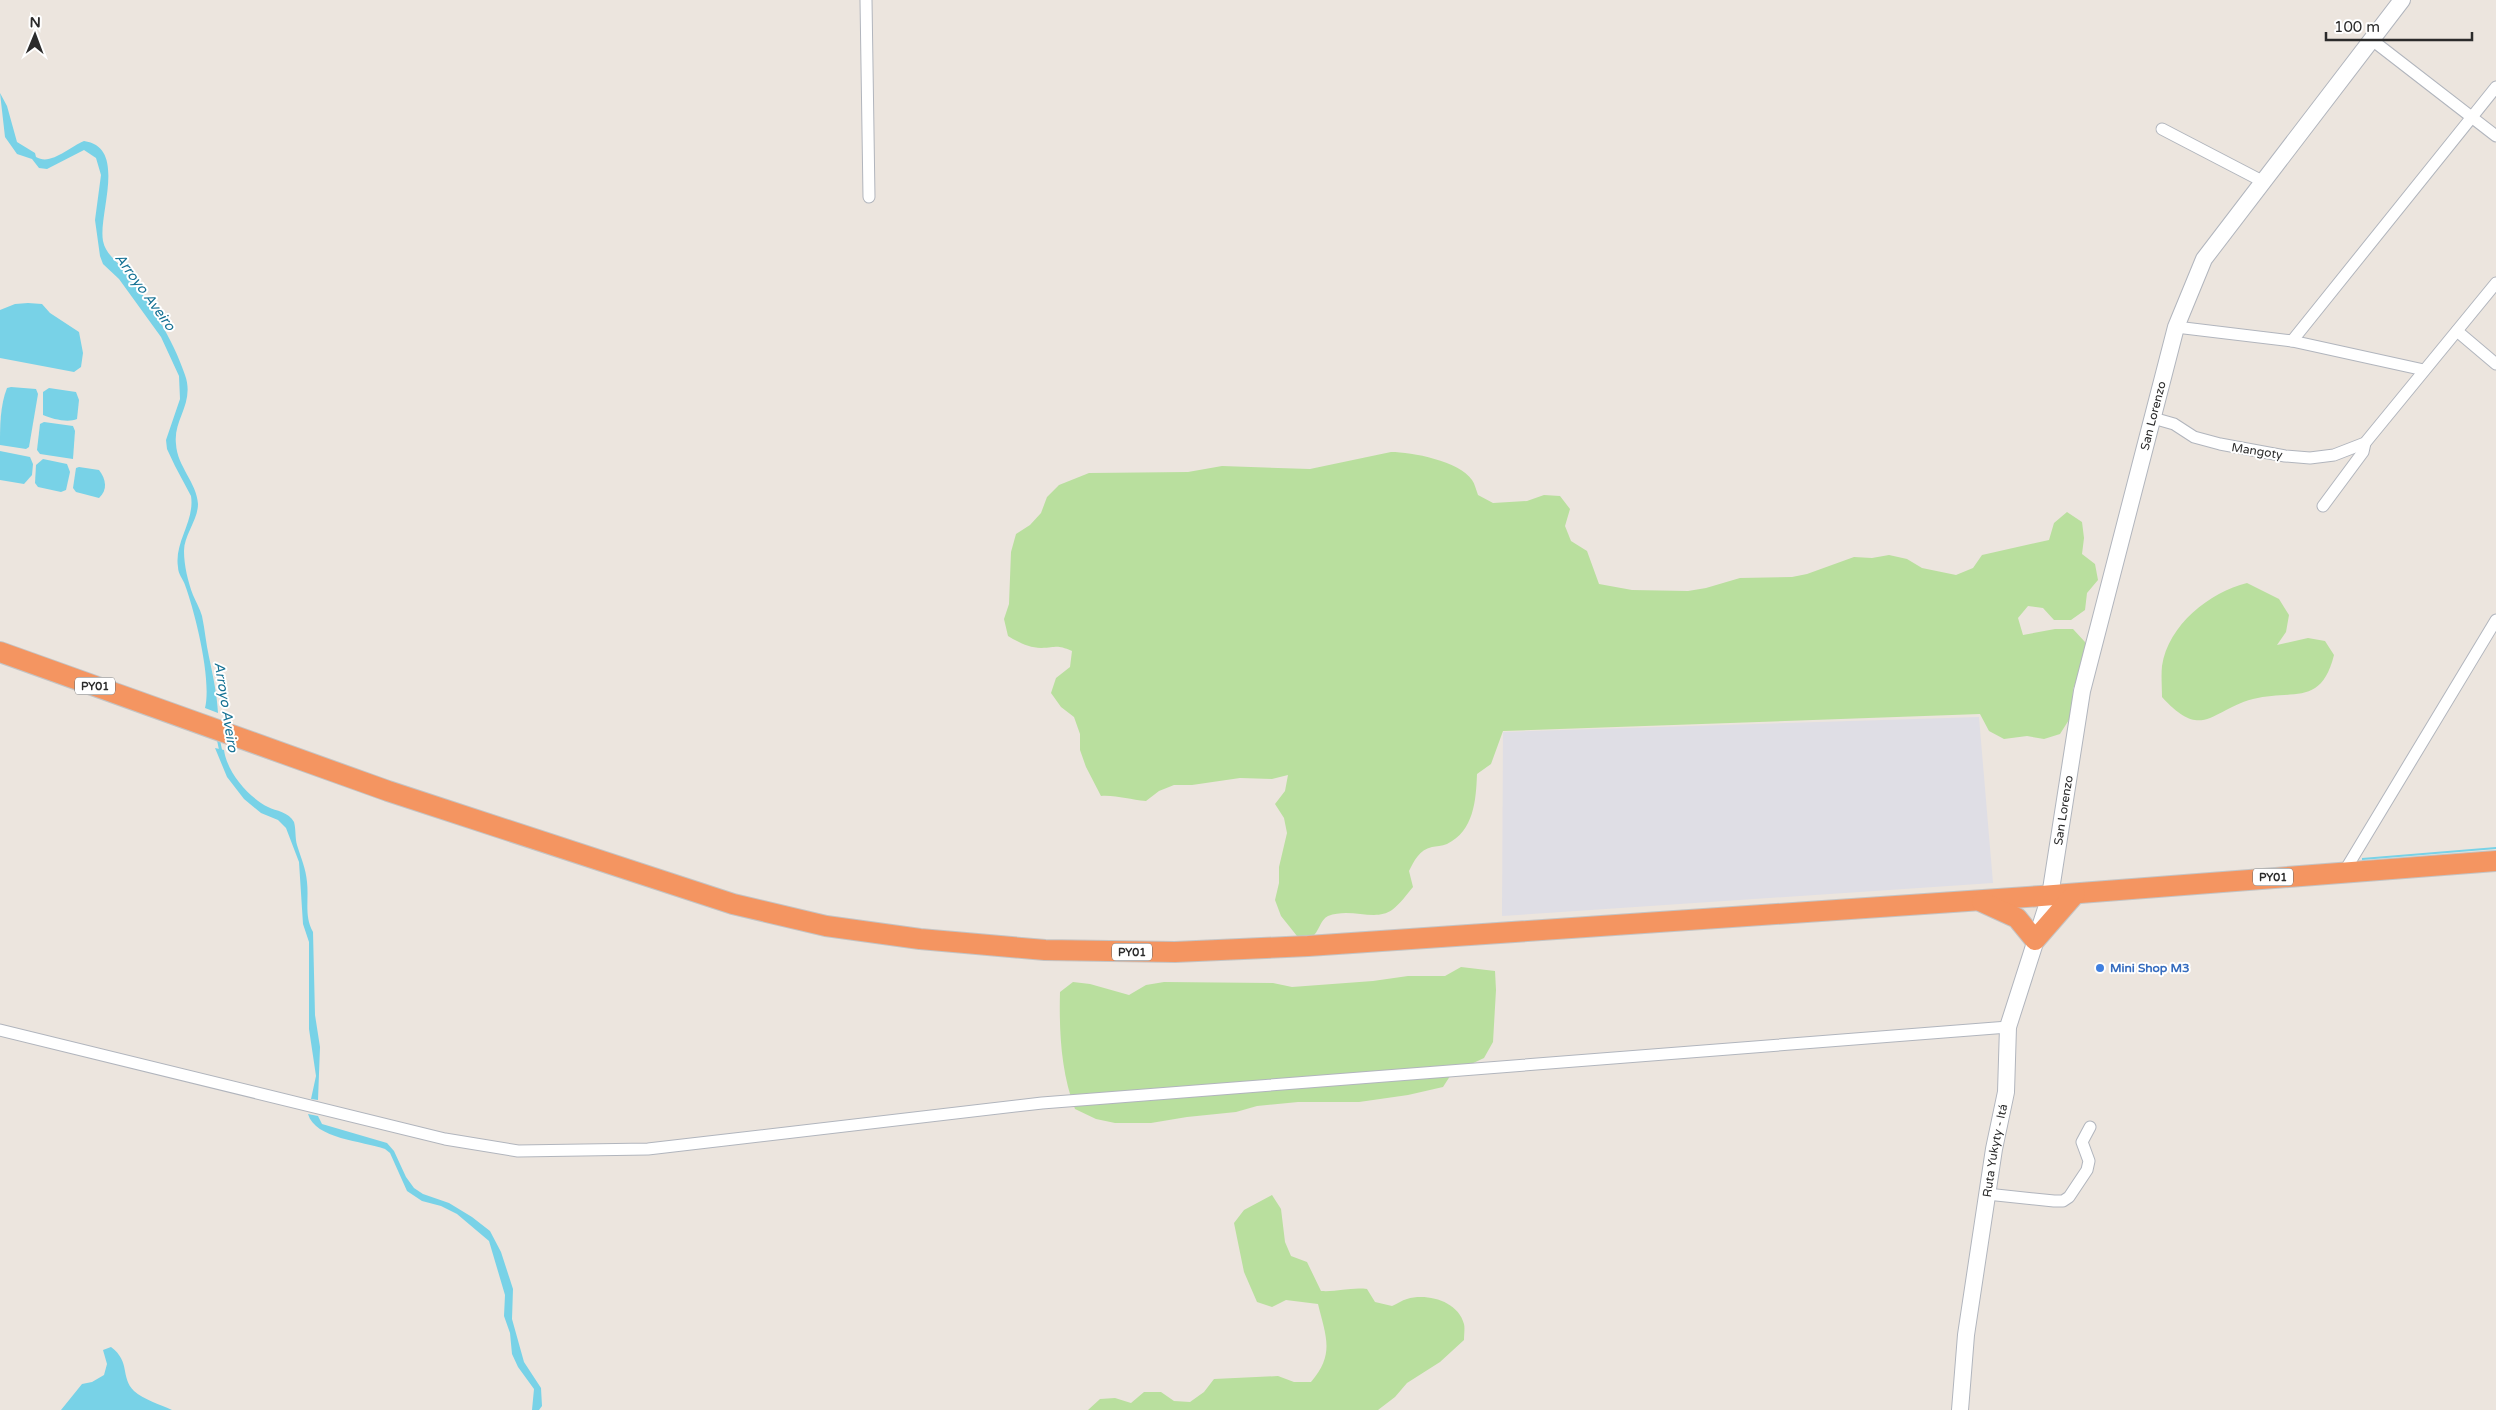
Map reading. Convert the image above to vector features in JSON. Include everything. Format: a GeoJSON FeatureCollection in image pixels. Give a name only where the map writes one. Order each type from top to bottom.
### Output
{"type":"FeatureCollection","features":[{"type":"Feature","properties":{"kind":"highway","name":"PY01"},"geometry":{"type":"LineString","coordinates":[[0,652],[394,793],[733,904],[826,926],[920,939],[1045,950],[1175,952],[1318,945],[2050,896],[2496,861]]}},
{"type":"Feature","properties":{"kind":"highway"},"geometry":{"type":"LineString","coordinates":[[1978,900],[2017,918],[2035,940],[2075,894]]}},
{"type":"Feature","properties":{"kind":"street"},"geometry":{"type":"LineString","coordinates":[[866,0],[869,197]]}},
{"type":"Feature","properties":{"kind":"street","name":"San Lorenzo"},"geometry":{"type":"LineString","coordinates":[[2050,896],[2082,691],[2176,327],[2204,259],[2402,0]]}},
{"type":"Feature","properties":{"kind":"street"},"geometry":{"type":"LineString","coordinates":[[2372,40],[2496,136]]}},
{"type":"Feature","properties":{"kind":"street"},"geometry":{"type":"LineString","coordinates":[[2292,341],[2496,87]]}},
{"type":"Feature","properties":{"kind":"street"},"geometry":{"type":"LineString","coordinates":[[2162,129],[2262,181]]}},
{"type":"Feature","properties":{"kind":"street"},"geometry":{"type":"LineString","coordinates":[[2323,506],[2363,452],[2365,443],[2496,283]]}},
{"type":"Feature","properties":{"kind":"street"},"geometry":{"type":"LineString","coordinates":[[2176,327],[2292,341],[2424,370]]}},
{"type":"Feature","properties":{"kind":"street"},"geometry":{"type":"LineString","coordinates":[[2457,331],[2496,364]]}},
{"type":"Feature","properties":{"kind":"street","name":"Mangoty"},"geometry":{"type":"LineString","coordinates":[[2153,418],[2174,424],[2194,436],[2220,444],[2285,456],[2310,458],[2334,454],[2365,443]]}},
{"type":"Feature","properties":{"kind":"street"},"geometry":{"type":"LineString","coordinates":[[2344,872],[2496,620]]}},
{"type":"Feature","properties":{"kind":"street","name":"Ruta Yukyty - Itá"},"geometry":{"type":"LineString","coordinates":[[1960,1410],[1966,1335],[1987,1194],[2006,1092],[2008,1027],[2050,896]]}},
{"type":"Feature","properties":{"kind":"street"},"geometry":{"type":"LineString","coordinates":[[0,1030],[445,1139],[518,1152],[648,1149],[1042,1103],[2008,1027]]}},
{"type":"Feature","properties":{"kind":"street"},"geometry":{"type":"LineString","coordinates":[[1987,1194],[2064,1201],[2069,1197],[2087,1170],[2089,1161],[2082,1142],[2090,1127]]}},
{"type":"Feature","properties":{"kind":"shaded area"},"geometry":{"type":"Polygon","coordinates":[[[1979,717],[1993,883],[1502,916],[1503,732],[1979,717]]]}},
{"type":"Feature","properties":{"kind":"green space"},"geometry":{"type":"Polygon","coordinates":[[[1391,452],[1422,456],[1457,468],[1466,473],[1472,480],[1478,495],[1493,503],[1527,501],[1544,495],[1560,496],[1570,509],[1565,526],[1571,541],[1587,551],[1599,584],[1632,590],[1688,591],[1740,578],[1792,577],[1807,574],[1854,557],[1872,558],[1889,555],[1907,559],[1922,568],[1956,575],[1973,568],[1982,555],[2049,540],[2054,523],[2067,512],[2082,522],[2084,538],[2082,554],[2095,564],[2098,580],[2087,593],[2085,610],[2071,620],[2054,620],[2043,608],[2028,606],[2018,618],[2023,635],[2055,629],[2073,629],[2085,642],[2085,659],[2073,689],[2072,715],[2060,734],[2044,739],[2027,736],[2004,739],[1989,731],[1980,714],[1503,731],[1491,764],[1477,774],[1476,794],[1468,823],[1456,838],[1447,844],[1427,848],[1418,856],[1409,871],[1413,887],[1398,905],[1392,910],[1378,915],[1345,913],[1328,916],[1323,920],[1311,938],[1301,941],[1281,916],[1275,900],[1279,883],[1279,867],[1287,833],[1284,818],[1275,804],[1285,791],[1288,775],[1272,779],[1240,778],[1192,785],[1174,785],[1159,791],[1146,801],[1101,796],[1086,767],[1080,750],[1080,734],[1074,717],[1061,707],[1051,693],[1056,678],[1070,667],[1072,651],[1059,647],[1032,647],[1008,636],[1004,619],[1009,604],[1011,552],[1016,534],[1030,525],[1041,513],[1047,497],[1059,485],[1089,473],[1188,472],[1222,466],[1310,469],[1391,452]]]}},
{"type":"Feature","properties":{"kind":"green space"},"geometry":{"type":"Polygon","coordinates":[[[2247,583],[2279,599],[2289,615],[2286,632],[2277,645],[2308,638],[2325,641],[2334,655],[2328,671],[2321,682],[2313,689],[2304,693],[2253,699],[2207,719],[2188,718],[2162,697],[2162,666],[2166,651],[2182,624],[2205,602],[2233,587],[2247,583]]]}},
{"type":"Feature","properties":{"kind":"green space"},"geometry":{"type":"Polygon","coordinates":[[[1461,967],[1495,971],[1496,990],[1493,1042],[1484,1058],[1452,1073],[1443,1087],[1408,1095],[1359,1102],[1298,1102],[1257,1106],[1236,1112],[1151,1123],[1115,1123],[1096,1119],[1075,1109],[1070,1095],[1062,1052],[1060,992],[1073,982],[1090,984],[1129,995],[1146,985],[1164,982],[1273,983],[1292,987],[1373,981],[1408,976],[1445,976],[1461,967]]]}},
{"type":"Feature","properties":{"kind":"green space"},"geometry":{"type":"Polygon","coordinates":[[[1272,1195],[1281,1209],[1285,1242],[1291,1256],[1307,1262],[1321,1291],[1367,1289],[1375,1302],[1392,1306],[1415,1297],[1432,1298],[1441,1301],[1449,1304],[1461,1316],[1464,1326],[1464,1340],[1440,1362],[1407,1383],[1395,1397],[1378,1410],[1088,1410],[1100,1399],[1115,1398],[1131,1403],[1144,1392],[1161,1392],[1174,1401],[1190,1402],[1204,1392],[1214,1379],[1278,1376],[1294,1382],[1311,1382],[1319,1372],[1326,1354],[1326,1336],[1318,1304],[1286,1300],[1272,1307],[1257,1302],[1244,1272],[1234,1223],[1244,1210],[1272,1195]]]}},
{"type":"Feature","properties":{"kind":"water"},"geometry":{"type":"Polygon","coordinates":[[[0,93],[7,106],[17,142],[35,153],[36,157],[48,159],[60,155],[84,141],[97,146],[105,155],[108,168],[108,183],[103,229],[104,246],[125,271],[151,308],[167,334],[185,375],[187,385],[186,403],[176,435],[176,444],[180,460],[197,496],[198,504],[196,516],[185,545],[185,562],[191,590],[202,616],[215,685],[218,713],[205,708],[207,696],[206,681],[198,628],[185,585],[178,570],[179,549],[188,523],[191,496],[167,449],[166,440],[180,399],[179,376],[161,337],[119,279],[103,264],[100,256],[95,220],[101,175],[96,158],[84,150],[47,169],[39,168],[32,159],[17,154],[5,137],[0,93]]]}},
{"type":"Feature","properties":{"kind":"water"},"geometry":{"type":"Polygon","coordinates":[[[15,304],[42,304],[50,313],[79,332],[83,353],[81,367],[74,372],[0,358],[0,310],[15,304]]]}},
{"type":"Feature","properties":{"kind":"water"},"geometry":{"type":"Polygon","coordinates":[[[7,388],[36,389],[38,394],[29,447],[26,449],[0,445],[0,423],[3,402],[7,388]]]}},
{"type":"Feature","properties":{"kind":"water"},"geometry":{"type":"Polygon","coordinates":[[[49,388],[76,392],[79,400],[77,419],[69,421],[60,420],[43,415],[43,392],[49,388]]]}},
{"type":"Feature","properties":{"kind":"water"},"geometry":{"type":"Polygon","coordinates":[[[44,422],[73,426],[75,431],[73,459],[40,454],[37,450],[40,424],[44,422]]]}},
{"type":"Feature","properties":{"kind":"water"},"geometry":{"type":"Polygon","coordinates":[[[0,451],[30,457],[33,464],[32,475],[24,484],[0,480],[0,451]]]}},
{"type":"Feature","properties":{"kind":"water"},"geometry":{"type":"Polygon","coordinates":[[[43,459],[67,464],[70,472],[66,490],[61,492],[38,487],[35,483],[36,465],[43,459]]]}},
{"type":"Feature","properties":{"kind":"water"},"geometry":{"type":"Polygon","coordinates":[[[76,468],[99,470],[101,473],[105,488],[99,498],[76,492],[73,488],[76,468]]]}},
{"type":"Feature","properties":{"kind":"water"},"geometry":{"type":"Polygon","coordinates":[[[215,748],[224,750],[229,767],[253,797],[260,803],[286,814],[294,822],[296,842],[306,877],[308,914],[313,932],[315,1015],[320,1047],[318,1100],[311,1099],[316,1076],[309,1029],[309,942],[303,924],[299,862],[286,828],[278,820],[261,813],[244,799],[227,777],[215,748]]]}},
{"type":"Feature","properties":{"kind":"water"},"geometry":{"type":"Polygon","coordinates":[[[2496,847],[2496,849],[2362,860],[2362,858],[2496,847]]]}},
{"type":"Feature","properties":{"kind":"water"},"geometry":{"type":"Polygon","coordinates":[[[308,1114],[318,1116],[322,1124],[387,1143],[394,1151],[406,1177],[414,1188],[423,1194],[449,1203],[490,1231],[501,1252],[513,1289],[512,1319],[524,1362],[541,1388],[542,1406],[539,1410],[532,1410],[534,1389],[518,1367],[512,1354],[510,1333],[504,1316],[505,1295],[489,1241],[457,1214],[441,1206],[422,1201],[407,1191],[390,1153],[385,1149],[330,1134],[312,1122],[308,1114]]]}},
{"type":"Feature","properties":{"kind":"water"},"geometry":{"type":"Polygon","coordinates":[[[111,1347],[121,1358],[127,1380],[134,1391],[172,1410],[61,1410],[82,1384],[92,1382],[104,1375],[107,1364],[103,1350],[111,1347]]]}},
{"type":"Feature","properties":{"kind":"waterway","name":"Arroyo Aveiro"},"geometry":{"type":"LineString","coordinates":[[218,738],[221,752]]}},
{"type":"Feature","properties":{"kind":"place","name":"Mini Shop M3"},"geometry":{"type":"Point","coordinates":[2100,968]}}]}
